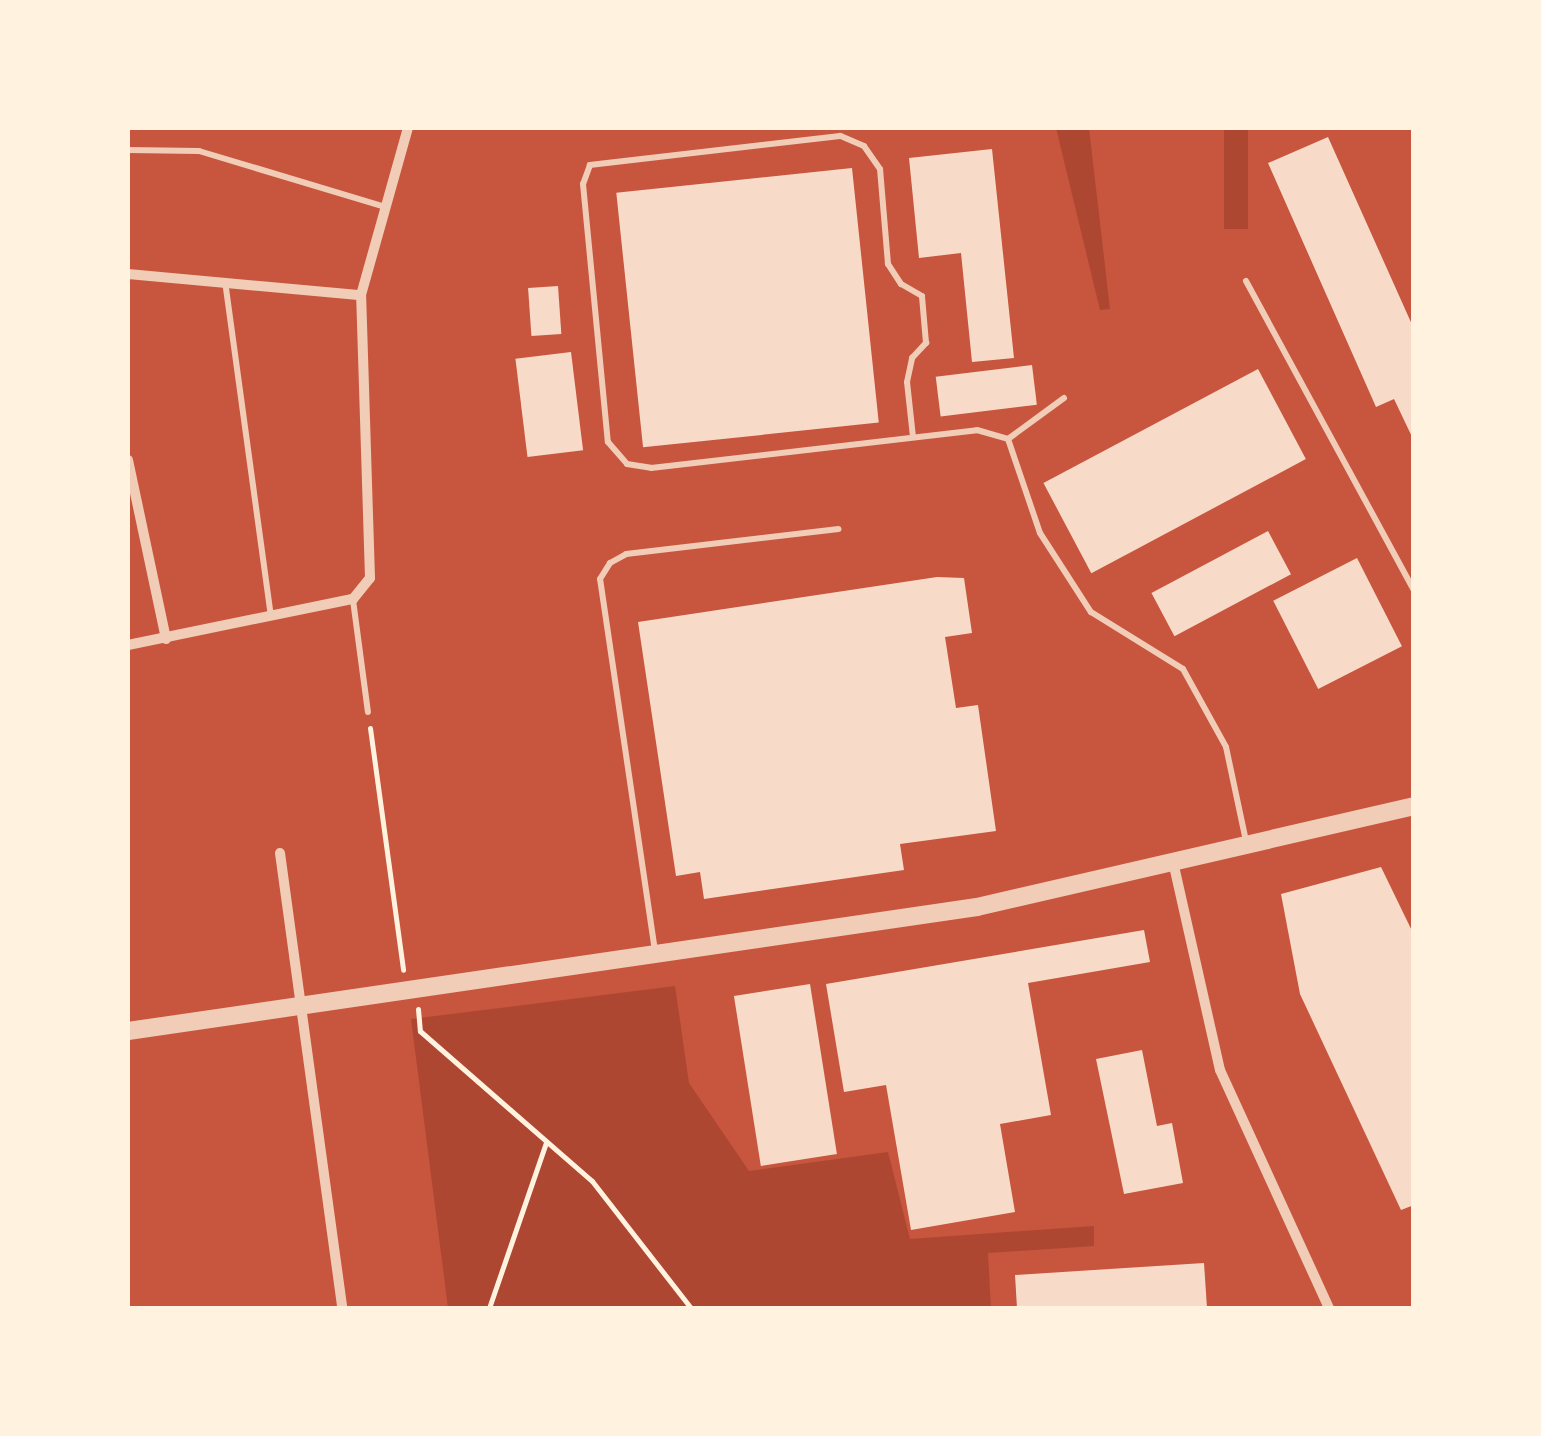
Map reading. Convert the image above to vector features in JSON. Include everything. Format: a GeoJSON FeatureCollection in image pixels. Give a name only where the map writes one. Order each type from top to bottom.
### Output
{"type":"FeatureCollection","features":[{"type":"Feature","properties":{"kind":"street"},"geometry":{"type":"LineString","coordinates":[[128,645],[353,599],[370,578],[361,295],[408,128]]}},
{"type":"Feature","properties":{"kind":"street"},"geometry":{"type":"LineString","coordinates":[[128,274],[361,295]]}},
{"type":"Feature","properties":{"kind":"street"},"geometry":{"type":"LineString","coordinates":[[128,460],[166,638]]}},
{"type":"Feature","properties":{"kind":"street"},"geometry":{"type":"LineString","coordinates":[[128,1031],[977,907],[1174,866],[1414,806]]}},
{"type":"Feature","properties":{"kind":"street"},"geometry":{"type":"LineString","coordinates":[[280,853],[342,1308]]}},
{"type":"Feature","properties":{"kind":"street"},"geometry":{"type":"LineString","coordinates":[[1174,866],[1220,1070],[1329,1308]]}},
{"type":"Feature","properties":{"kind":"lane"},"geometry":{"type":"LineString","coordinates":[[913,437],[907,382],[912,358],[926,344],[922,296],[901,284],[888,264],[880,170],[864,146],[840,136],[590,165],[583,184],[608,442],[627,464],[651,468],[977,430],[1008,438]]}},
{"type":"Feature","properties":{"kind":"lane"},"geometry":{"type":"LineString","coordinates":[[128,150],[199,152],[386,208]]}},
{"type":"Feature","properties":{"kind":"lane"},"geometry":{"type":"LineString","coordinates":[[225,280],[271,616]]}},
{"type":"Feature","properties":{"kind":"lane"},"geometry":{"type":"LineString","coordinates":[[1246,281],[1414,592]]}},
{"type":"Feature","properties":{"kind":"lane"},"geometry":{"type":"LineString","coordinates":[[1008,438],[1064,398]]}},
{"type":"Feature","properties":{"kind":"lane"},"geometry":{"type":"LineString","coordinates":[[1008,438],[1040,534],[1091,612],[1183,669],[1226,747],[1248,848]]}},
{"type":"Feature","properties":{"kind":"lane"},"geometry":{"type":"LineString","coordinates":[[655,952],[600,579],[610,563],[626,554],[839,529]]}},
{"type":"Feature","properties":{"kind":"lane"},"geometry":{"type":"LineString","coordinates":[[353,599],[368,712]]}},
{"type":"Feature","properties":{"kind":"path"},"geometry":{"type":"LineString","coordinates":[[368,712],[420,1031],[592,1181],[692,1308]]}},
{"type":"Feature","properties":{"kind":"path"},"geometry":{"type":"LineString","coordinates":[[489,1308],[546,1142]]}},
{"type":"Feature","properties":{"kind":"shaded area"},"geometry":{"type":"Polygon","coordinates":[[[1056,128],[1089,128],[1110,309],[1100,310],[1056,128]]]}},
{"type":"Feature","properties":{"kind":"shaded area"},"geometry":{"type":"Polygon","coordinates":[[[1224,128],[1248,128],[1248,229],[1224,229],[1224,128]]]}},
{"type":"Feature","properties":{"kind":"shaded area"},"geometry":{"type":"Polygon","coordinates":[[[675,986],[689,1083],[749,1171],[888,1152],[910,1239],[1094,1226],[1094,1246],[988,1253],[991,1308],[448,1308],[411,1019],[675,986]]]}},
{"type":"Feature","properties":{"kind":"building"},"geometry":{"type":"Polygon","coordinates":[[[1328,137],[1414,329],[1414,441],[1394,399],[1376,407],[1268,163],[1328,137]]]}},
{"type":"Feature","properties":{"kind":"building"},"geometry":{"type":"Polygon","coordinates":[[[992,149],[1014,358],[972,362],[961,253],[919,258],[909,158],[992,149]]]}},
{"type":"Feature","properties":{"kind":"building"},"geometry":{"type":"Polygon","coordinates":[[[852,168],[879,423],[643,447],[616,193],[852,168]]]}},
{"type":"Feature","properties":{"kind":"building"},"geometry":{"type":"Polygon","coordinates":[[[558,286],[561,334],[531,336],[528,288],[558,286]]]}},
{"type":"Feature","properties":{"kind":"building"},"geometry":{"type":"Polygon","coordinates":[[[571,352],[583,450],[527,457],[515,359],[571,352]]]}},
{"type":"Feature","properties":{"kind":"building"},"geometry":{"type":"Polygon","coordinates":[[[1032,365],[1037,405],[941,417],[936,377],[1032,365]]]}},
{"type":"Feature","properties":{"kind":"building"},"geometry":{"type":"Polygon","coordinates":[[[1258,369],[1306,459],[1091,573],[1043,483],[1258,369]]]}},
{"type":"Feature","properties":{"kind":"building"},"geometry":{"type":"Polygon","coordinates":[[[1268,531],[1291,574],[1174,636],[1151,593],[1268,531]]]}},
{"type":"Feature","properties":{"kind":"building"},"geometry":{"type":"Polygon","coordinates":[[[1357,558],[1402,646],[1318,689],[1273,601],[1357,558]]]}},
{"type":"Feature","properties":{"kind":"building"},"geometry":{"type":"Polygon","coordinates":[[[937,577],[964,578],[972,633],[945,637],[956,708],[978,705],[996,831],[900,844],[904,870],[704,899],[700,872],[676,876],[638,622],[937,577]]]}},
{"type":"Feature","properties":{"kind":"building"},"geometry":{"type":"Polygon","coordinates":[[[1381,867],[1414,935],[1414,1205],[1401,1210],[1300,994],[1281,894],[1381,867]]]}},
{"type":"Feature","properties":{"kind":"building"},"geometry":{"type":"Polygon","coordinates":[[[1144,930],[1150,962],[1028,983],[1051,1115],[1000,1124],[1015,1212],[911,1230],[886,1085],[844,1092],[826,984],[1144,930]]]}},
{"type":"Feature","properties":{"kind":"building"},"geometry":{"type":"Polygon","coordinates":[[[810,984],[837,1154],[761,1166],[734,996],[810,984]]]}},
{"type":"Feature","properties":{"kind":"building"},"geometry":{"type":"Polygon","coordinates":[[[1142,1050],[1157,1126],[1172,1123],[1183,1183],[1124,1194],[1096,1059],[1142,1050]]]}},
{"type":"Feature","properties":{"kind":"building"},"geometry":{"type":"Polygon","coordinates":[[[1204,1263],[1207,1308],[1017,1308],[1015,1275],[1204,1263]]]}}]}
